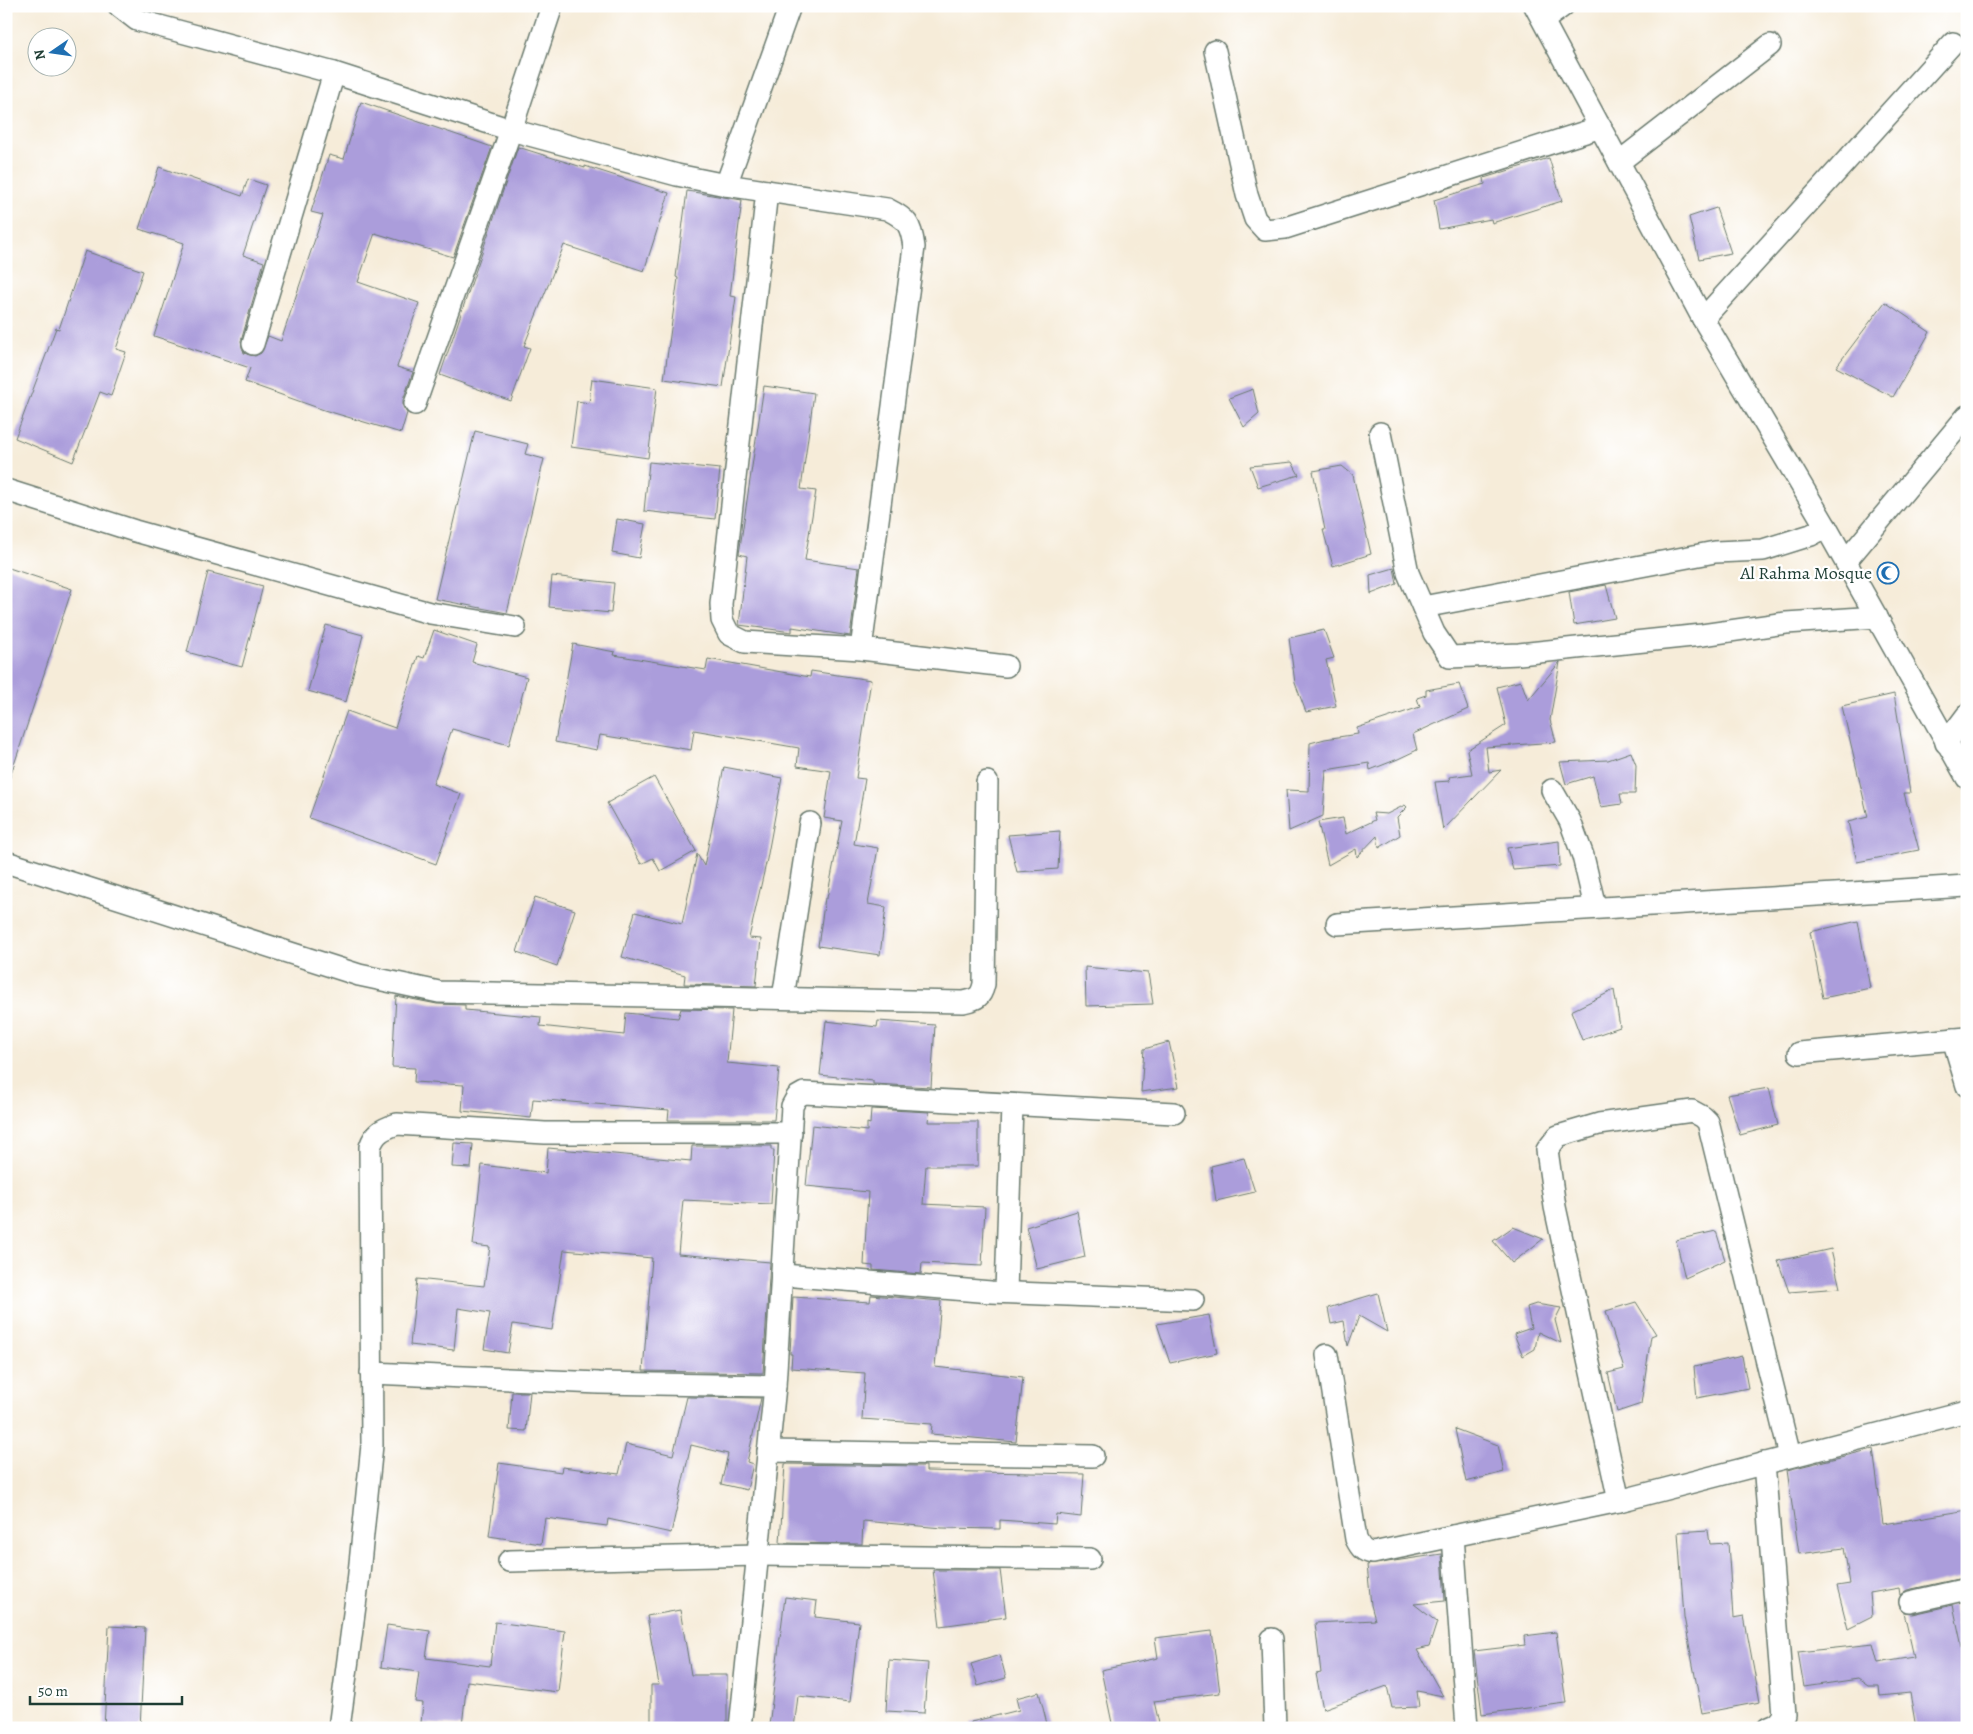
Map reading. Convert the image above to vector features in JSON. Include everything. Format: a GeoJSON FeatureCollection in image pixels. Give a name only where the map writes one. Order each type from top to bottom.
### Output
{"type":"FeatureCollection","features":[{"type":"Feature","properties":{"kind":"street"},"geometry":{"type":"LineString","coordinates":[[119,6],[137,20],[334,73],[511,130],[628,162],[726,185],[887,209],[904,218],[912,232],[914,247],[861,649]]}},
{"type":"Feature","properties":{"kind":"street"},"geometry":{"type":"LineString","coordinates":[[415,404],[511,130],[552,6]]}},
{"type":"Feature","properties":{"kind":"street"},"geometry":{"type":"LineString","coordinates":[[726,185],[790,6]]}},
{"type":"Feature","properties":{"kind":"street"},"geometry":{"type":"LineString","coordinates":[[1563,6],[1540,13],[1702,319],[1826,527],[1967,778]]}},
{"type":"Feature","properties":{"kind":"street"},"geometry":{"type":"LineString","coordinates":[[1702,319],[1953,43]]}},
{"type":"Feature","properties":{"kind":"street"},"geometry":{"type":"LineString","coordinates":[[1619,162],[1770,45]]}},
{"type":"Feature","properties":{"kind":"street"},"geometry":{"type":"LineString","coordinates":[[1215,51],[1247,195],[1255,219],[1265,230],[1285,228],[1601,127]]}},
{"type":"Feature","properties":{"kind":"street"},"geometry":{"type":"LineString","coordinates":[[253,344],[334,73]]}},
{"type":"Feature","properties":{"kind":"street"},"geometry":{"type":"LineString","coordinates":[[767,192],[721,604],[722,620],[729,634],[745,642],[861,649],[1006,666]]}},
{"type":"Feature","properties":{"kind":"street"},"geometry":{"type":"LineString","coordinates":[[1846,562],[1967,416]]}},
{"type":"Feature","properties":{"kind":"street"},"geometry":{"type":"LineString","coordinates":[[1380,433],[1408,572],[1434,632],[1450,657],[1519,654],[1702,635],[1786,623],[1877,617]]}},
{"type":"Feature","properties":{"kind":"street"},"geometry":{"type":"LineString","coordinates":[[6,490],[136,531],[430,613],[515,627]]}},
{"type":"Feature","properties":{"kind":"street"},"geometry":{"type":"LineString","coordinates":[[1423,606],[1715,552],[1763,550],[1811,535],[1826,527]]}},
{"type":"Feature","properties":{"kind":"street"},"geometry":{"type":"LineString","coordinates":[[1946,743],[1967,715]]}},
{"type":"Feature","properties":{"kind":"street"},"geometry":{"type":"LineString","coordinates":[[6,862],[359,975],[439,992],[963,1002],[976,1000],[982,994],[987,782]]}},
{"type":"Feature","properties":{"kind":"street"},"geometry":{"type":"LineString","coordinates":[[1552,790],[1570,821],[1582,856],[1595,907]]}},
{"type":"Feature","properties":{"kind":"street"},"geometry":{"type":"LineString","coordinates":[[784,998],[810,823]]}},
{"type":"Feature","properties":{"kind":"street"},"geometry":{"type":"LineString","coordinates":[[1337,924],[1967,886]]}},
{"type":"Feature","properties":{"kind":"street"},"geometry":{"type":"LineString","coordinates":[[1800,1053],[1960,1039],[1967,1086]]}},
{"type":"Feature","properties":{"kind":"street"},"geometry":{"type":"LineString","coordinates":[[740,1728],[775,1386],[792,1106],[797,1097],[804,1094],[1174,1114]]}},
{"type":"Feature","properties":{"kind":"street"},"geometry":{"type":"LineString","coordinates":[[1006,1292],[1012,1105]]}},
{"type":"Feature","properties":{"kind":"street"},"geometry":{"type":"LineString","coordinates":[[1619,1501],[1555,1207],[1547,1150],[1558,1136],[1599,1124],[1692,1111],[1704,1117],[1708,1122],[1790,1456]]}},
{"type":"Feature","properties":{"kind":"street"},"geometry":{"type":"LineString","coordinates":[[338,1728],[358,1584],[372,1445],[370,1147],[373,1138],[380,1130],[397,1124],[545,1132],[791,1133]]}},
{"type":"Feature","properties":{"kind":"street"},"geometry":{"type":"LineString","coordinates":[[783,1275],[1006,1292],[1193,1300]]}},
{"type":"Feature","properties":{"kind":"street"},"geometry":{"type":"LineString","coordinates":[[1327,1355],[1356,1539],[1361,1548],[1366,1552],[1372,1553],[1619,1501],[1967,1411]]}},
{"type":"Feature","properties":{"kind":"street"},"geometry":{"type":"LineString","coordinates":[[371,1373],[599,1383],[775,1386]]}},
{"type":"Feature","properties":{"kind":"street"},"geometry":{"type":"LineString","coordinates":[[768,1451],[1093,1456]]}},
{"type":"Feature","properties":{"kind":"street"},"geometry":{"type":"LineString","coordinates":[[1764,1463],[1784,1714],[1782,1720],[1768,1728]]}},
{"type":"Feature","properties":{"kind":"street"},"geometry":{"type":"LineString","coordinates":[[1453,1536],[1467,1728]]}},
{"type":"Feature","properties":{"kind":"street"},"geometry":{"type":"LineString","coordinates":[[509,1561],[758,1555],[1090,1559]]}},
{"type":"Feature","properties":{"kind":"street"},"geometry":{"type":"LineString","coordinates":[[1910,1602],[1966,1592]]}},
{"type":"Feature","properties":{"kind":"street"},"geometry":{"type":"LineString","coordinates":[[1272,1638],[1275,1728]]}},
{"type":"Feature","properties":{"kind":"building"},"geometry":{"type":"Polygon","coordinates":[[[361,102],[492,147],[453,257],[375,233],[358,282],[419,303],[397,367],[413,372],[403,400],[403,407],[407,413],[401,433],[324,410],[245,382],[250,368],[154,336],[184,243],[139,229],[159,167],[242,196],[248,179],[266,185],[243,255],[264,262],[241,341],[244,353],[255,356],[261,353],[268,336],[281,341],[323,215],[311,212],[329,155],[344,159],[361,102]]]}},
{"type":"Feature","properties":{"kind":"building"},"geometry":{"type":"Polygon","coordinates":[[[518,147],[669,193],[644,271],[564,245],[524,346],[530,348],[511,401],[440,375],[518,147]]]}},
{"type":"Feature","properties":{"kind":"building"},"geometry":{"type":"Polygon","coordinates":[[[1549,158],[1562,201],[1492,223],[1491,219],[1439,229],[1434,200],[1485,184],[1484,178],[1549,158]]]}},
{"type":"Feature","properties":{"kind":"building"},"geometry":{"type":"Polygon","coordinates":[[[687,191],[742,200],[730,296],[736,297],[723,387],[664,379],[678,278],[676,277],[687,191]]]}},
{"type":"Feature","properties":{"kind":"building"},"geometry":{"type":"Polygon","coordinates":[[[1716,208],[1731,253],[1699,259],[1689,217],[1716,208]]]}},
{"type":"Feature","properties":{"kind":"building"},"geometry":{"type":"Polygon","coordinates":[[[85,251],[143,271],[116,349],[126,352],[111,396],[100,392],[73,462],[15,438],[56,328],[59,329],[85,251]]]}},
{"type":"Feature","properties":{"kind":"building"},"geometry":{"type":"Polygon","coordinates":[[[1885,302],[1930,332],[1893,397],[1836,367],[1885,302]]]}},
{"type":"Feature","properties":{"kind":"building"},"geometry":{"type":"Polygon","coordinates":[[[592,379],[657,388],[648,458],[571,447],[577,401],[589,403],[592,379]]]}},
{"type":"Feature","properties":{"kind":"building"},"geometry":{"type":"Polygon","coordinates":[[[764,386],[814,393],[801,489],[816,491],[805,560],[859,568],[850,636],[792,627],[792,632],[739,625],[747,556],[739,554],[764,386]]]}},
{"type":"Feature","properties":{"kind":"building"},"geometry":{"type":"Polygon","coordinates":[[[1253,389],[1259,414],[1244,427],[1229,398],[1253,389]]]}},
{"type":"Feature","properties":{"kind":"building"},"geometry":{"type":"Polygon","coordinates":[[[475,431],[528,444],[525,454],[544,459],[507,613],[435,599],[475,431]]]}},
{"type":"Feature","properties":{"kind":"building"},"geometry":{"type":"Polygon","coordinates":[[[649,462],[720,469],[715,519],[644,511],[649,462]]]}},
{"type":"Feature","properties":{"kind":"building"},"geometry":{"type":"Polygon","coordinates":[[[1292,462],[1299,475],[1258,487],[1250,466],[1292,462]]]}},
{"type":"Feature","properties":{"kind":"building"},"geometry":{"type":"Polygon","coordinates":[[[1342,466],[1353,475],[1371,554],[1333,566],[1323,530],[1325,530],[1313,471],[1342,466]]]}},
{"type":"Feature","properties":{"kind":"building"},"geometry":{"type":"Polygon","coordinates":[[[617,519],[645,524],[639,558],[612,553],[617,519]]]}},
{"type":"Feature","properties":{"kind":"building"},"geometry":{"type":"Polygon","coordinates":[[[6,567],[72,589],[9,780],[6,779],[6,567]]]}},
{"type":"Feature","properties":{"kind":"building"},"geometry":{"type":"Polygon","coordinates":[[[1394,568],[1397,584],[1371,594],[1370,575],[1394,568]]]}},
{"type":"Feature","properties":{"kind":"building"},"geometry":{"type":"Polygon","coordinates":[[[208,572],[263,586],[242,667],[187,652],[208,572]]]}},
{"type":"Feature","properties":{"kind":"building"},"geometry":{"type":"Polygon","coordinates":[[[552,576],[614,583],[611,613],[549,607],[552,576]]]}},
{"type":"Feature","properties":{"kind":"building"},"geometry":{"type":"Polygon","coordinates":[[[1606,585],[1615,618],[1574,625],[1569,592],[1606,585]]]}},
{"type":"Feature","properties":{"kind":"building"},"geometry":{"type":"Polygon","coordinates":[[[326,625],[363,635],[346,702],[308,691],[326,625]]]}},
{"type":"Feature","properties":{"kind":"building"},"geometry":{"type":"Polygon","coordinates":[[[434,630],[477,645],[472,662],[527,677],[509,745],[452,729],[433,784],[461,794],[436,864],[309,818],[347,711],[395,728],[418,656],[424,658],[434,630]]]}},
{"type":"Feature","properties":{"kind":"building"},"geometry":{"type":"Polygon","coordinates":[[[1324,630],[1334,658],[1326,660],[1336,706],[1306,712],[1295,683],[1289,638],[1324,630]]]}},
{"type":"Feature","properties":{"kind":"building"},"geometry":{"type":"Polygon","coordinates":[[[573,644],[615,652],[614,655],[706,670],[708,659],[810,677],[811,671],[871,680],[856,778],[865,779],[854,844],[878,848],[868,904],[886,907],[880,955],[818,946],[825,898],[827,898],[842,821],[824,818],[831,771],[797,766],[799,748],[694,730],[691,750],[600,735],[597,750],[555,742],[573,644]]]}},
{"type":"Feature","properties":{"kind":"building"},"geometry":{"type":"Polygon","coordinates":[[[1560,662],[1550,720],[1556,742],[1486,747],[1489,772],[1501,770],[1443,830],[1435,782],[1450,781],[1449,777],[1472,774],[1467,750],[1506,725],[1497,687],[1521,681],[1528,700],[1560,662]]]}},
{"type":"Feature","properties":{"kind":"building"},"geometry":{"type":"Polygon","coordinates":[[[1459,684],[1468,709],[1413,734],[1417,750],[1398,759],[1370,770],[1369,763],[1326,770],[1323,816],[1289,831],[1286,790],[1309,791],[1310,743],[1358,734],[1357,728],[1420,707],[1417,698],[1426,695],[1426,690],[1459,684]]]}},
{"type":"Feature","properties":{"kind":"building"},"geometry":{"type":"Polygon","coordinates":[[[1894,694],[1910,793],[1904,793],[1919,850],[1857,862],[1848,822],[1868,817],[1842,706],[1894,694]]]}},
{"type":"Feature","properties":{"kind":"building"},"geometry":{"type":"Polygon","coordinates":[[[1631,752],[1636,765],[1635,794],[1620,794],[1622,804],[1601,807],[1593,776],[1566,784],[1560,762],[1608,760],[1631,752]]]}},
{"type":"Feature","properties":{"kind":"building"},"geometry":{"type":"Polygon","coordinates":[[[724,767],[782,778],[767,859],[749,938],[761,939],[756,986],[684,984],[685,975],[622,957],[635,912],[682,924],[697,854],[704,866],[724,767]]]}},
{"type":"Feature","properties":{"kind":"building"},"geometry":{"type":"Polygon","coordinates":[[[654,777],[696,851],[660,871],[653,858],[641,864],[607,803],[654,777]]]}},
{"type":"Feature","properties":{"kind":"building"},"geometry":{"type":"Polygon","coordinates":[[[1405,805],[1407,807],[1397,817],[1400,835],[1379,848],[1377,836],[1357,857],[1356,849],[1328,865],[1318,822],[1343,818],[1346,834],[1375,820],[1373,813],[1387,814],[1405,805]]]}},
{"type":"Feature","properties":{"kind":"building"},"geometry":{"type":"Polygon","coordinates":[[[1060,831],[1058,869],[1017,872],[1008,835],[1060,831]]]}},
{"type":"Feature","properties":{"kind":"building"},"geometry":{"type":"Polygon","coordinates":[[[1559,841],[1560,866],[1513,870],[1507,848],[1559,841]]]}},
{"type":"Feature","properties":{"kind":"building"},"geometry":{"type":"Polygon","coordinates":[[[535,897],[575,910],[557,966],[517,952],[535,897]]]}},
{"type":"Feature","properties":{"kind":"building"},"geometry":{"type":"Polygon","coordinates":[[[1858,921],[1870,988],[1823,998],[1810,932],[1858,921]]]}},
{"type":"Feature","properties":{"kind":"building"},"geometry":{"type":"Polygon","coordinates":[[[1085,967],[1148,973],[1153,1004],[1086,1006],[1085,967]]]}},
{"type":"Feature","properties":{"kind":"building"},"geometry":{"type":"Polygon","coordinates":[[[1614,990],[1620,1027],[1582,1040],[1571,1011],[1614,990]]]}},
{"type":"Feature","properties":{"kind":"building"},"geometry":{"type":"Polygon","coordinates":[[[396,996],[437,1004],[465,1005],[465,1010],[541,1017],[540,1026],[624,1035],[626,1013],[678,1018],[681,1009],[732,1010],[727,1063],[779,1068],[774,1120],[668,1120],[669,1110],[533,1099],[531,1118],[462,1111],[464,1085],[414,1082],[415,1068],[392,1067],[396,996]]]}},
{"type":"Feature","properties":{"kind":"building"},"geometry":{"type":"Polygon","coordinates":[[[826,1021],[877,1027],[878,1021],[935,1025],[931,1087],[873,1084],[873,1081],[820,1075],[826,1021]]]}},
{"type":"Feature","properties":{"kind":"building"},"geometry":{"type":"Polygon","coordinates":[[[1169,1042],[1179,1087],[1141,1092],[1144,1049],[1169,1042]]]}},
{"type":"Feature","properties":{"kind":"building"},"geometry":{"type":"Polygon","coordinates":[[[1769,1088],[1778,1125],[1740,1135],[1727,1095],[1769,1088]]]}},
{"type":"Feature","properties":{"kind":"building"},"geometry":{"type":"Polygon","coordinates":[[[871,1109],[929,1112],[928,1122],[978,1122],[978,1166],[926,1166],[923,1204],[985,1207],[982,1266],[922,1263],[921,1274],[873,1270],[873,1266],[864,1265],[868,1192],[806,1186],[812,1125],[867,1131],[867,1123],[870,1124],[871,1109]]]}},
{"type":"Feature","properties":{"kind":"building"},"geometry":{"type":"Polygon","coordinates":[[[454,1143],[473,1144],[471,1168],[452,1167],[454,1143]]]}},
{"type":"Feature","properties":{"kind":"building"},"geometry":{"type":"Polygon","coordinates":[[[692,1146],[771,1146],[771,1150],[774,1150],[771,1204],[683,1200],[678,1254],[770,1262],[763,1373],[643,1371],[652,1258],[564,1250],[552,1330],[513,1324],[508,1353],[484,1349],[490,1313],[458,1308],[454,1350],[410,1345],[417,1279],[484,1286],[490,1247],[473,1245],[482,1165],[546,1173],[548,1148],[691,1161],[692,1146]]]}},
{"type":"Feature","properties":{"kind":"building"},"geometry":{"type":"Polygon","coordinates":[[[1244,1158],[1255,1192],[1216,1201],[1211,1166],[1244,1158]]]}},
{"type":"Feature","properties":{"kind":"building"},"geometry":{"type":"Polygon","coordinates":[[[1077,1211],[1085,1257],[1037,1269],[1026,1227],[1077,1211]]]}},
{"type":"Feature","properties":{"kind":"building"},"geometry":{"type":"Polygon","coordinates":[[[1513,1227],[1543,1239],[1512,1263],[1493,1241],[1513,1227]]]}},
{"type":"Feature","properties":{"kind":"building"},"geometry":{"type":"Polygon","coordinates":[[[1716,1231],[1725,1260],[1685,1278],[1676,1240],[1716,1231]]]}},
{"type":"Feature","properties":{"kind":"building"},"geometry":{"type":"Polygon","coordinates":[[[1831,1249],[1840,1288],[1789,1292],[1778,1261],[1831,1249]]]}},
{"type":"Feature","properties":{"kind":"building"},"geometry":{"type":"Polygon","coordinates":[[[1378,1293],[1387,1332],[1359,1316],[1348,1346],[1344,1321],[1331,1324],[1328,1308],[1378,1293]]]}},
{"type":"Feature","properties":{"kind":"building"},"geometry":{"type":"Polygon","coordinates":[[[871,1295],[941,1301],[935,1367],[1023,1377],[1016,1442],[931,1434],[932,1424],[862,1419],[865,1373],[791,1368],[793,1297],[870,1302],[871,1295]]]}},
{"type":"Feature","properties":{"kind":"building"},"geometry":{"type":"Polygon","coordinates":[[[1636,1302],[1656,1334],[1651,1336],[1641,1404],[1617,1412],[1608,1373],[1624,1369],[1606,1311],[1636,1302]]]}},
{"type":"Feature","properties":{"kind":"building"},"geometry":{"type":"Polygon","coordinates":[[[1536,1304],[1561,1308],[1555,1320],[1561,1343],[1538,1332],[1535,1349],[1523,1356],[1514,1334],[1531,1328],[1527,1307],[1536,1304]]]}},
{"type":"Feature","properties":{"kind":"building"},"geometry":{"type":"Polygon","coordinates":[[[1209,1315],[1217,1353],[1170,1363],[1157,1324],[1209,1315]]]}},
{"type":"Feature","properties":{"kind":"building"},"geometry":{"type":"Polygon","coordinates":[[[1742,1356],[1748,1388],[1697,1398],[1694,1367],[1742,1356]]]}},
{"type":"Feature","properties":{"kind":"building"},"geometry":{"type":"Polygon","coordinates":[[[512,1392],[530,1392],[526,1431],[509,1430],[512,1392]]]}},
{"type":"Feature","properties":{"kind":"building"},"geometry":{"type":"Polygon","coordinates":[[[687,1397],[761,1398],[747,1462],[753,1464],[747,1490],[721,1484],[728,1454],[691,1445],[671,1533],[608,1519],[607,1526],[545,1518],[541,1544],[489,1536],[499,1463],[561,1472],[562,1467],[619,1474],[626,1444],[673,1455],[687,1397]]]}},
{"type":"Feature","properties":{"kind":"building"},"geometry":{"type":"Polygon","coordinates":[[[1455,1429],[1498,1445],[1504,1472],[1466,1482],[1455,1429]]]}},
{"type":"Feature","properties":{"kind":"building"},"geometry":{"type":"Polygon","coordinates":[[[1873,1449],[1883,1524],[1967,1510],[1967,1577],[1907,1590],[1900,1595],[1899,1588],[1870,1593],[1872,1617],[1848,1629],[1837,1586],[1850,1584],[1844,1548],[1799,1554],[1787,1470],[1873,1449]]]}},
{"type":"Feature","properties":{"kind":"building"},"geometry":{"type":"Polygon","coordinates":[[[785,1464],[926,1466],[926,1471],[1084,1474],[1081,1517],[1056,1514],[1055,1524],[1000,1520],[1000,1529],[942,1528],[863,1521],[862,1544],[780,1543],[785,1464]]]}},
{"type":"Feature","properties":{"kind":"building"},"geometry":{"type":"Polygon","coordinates":[[[1708,1530],[1710,1544],[1728,1543],[1733,1618],[1744,1616],[1760,1702],[1702,1713],[1684,1617],[1678,1532],[1708,1530]]]}},
{"type":"Feature","properties":{"kind":"building"},"geometry":{"type":"Polygon","coordinates":[[[1442,1554],[1445,1601],[1414,1604],[1437,1622],[1429,1647],[1417,1650],[1443,1696],[1417,1691],[1419,1707],[1392,1708],[1387,1686],[1323,1709],[1316,1674],[1321,1673],[1315,1623],[1375,1620],[1371,1605],[1367,1565],[1442,1554]]]}},
{"type":"Feature","properties":{"kind":"building"},"geometry":{"type":"Polygon","coordinates":[[[933,1570],[1000,1570],[1006,1617],[940,1626],[933,1570]]]}},
{"type":"Feature","properties":{"kind":"building"},"geometry":{"type":"Polygon","coordinates":[[[785,1597],[817,1601],[815,1617],[859,1622],[850,1702],[798,1696],[794,1728],[769,1726],[785,1597]]]}},
{"type":"Feature","properties":{"kind":"building"},"geometry":{"type":"Polygon","coordinates":[[[1953,1605],[1967,1670],[1967,1728],[1916,1728],[1910,1693],[1880,1696],[1879,1686],[1868,1686],[1858,1679],[1804,1687],[1798,1652],[1873,1644],[1878,1663],[1914,1657],[1904,1613],[1913,1614],[1953,1605]]]}},
{"type":"Feature","properties":{"kind":"building"},"geometry":{"type":"Polygon","coordinates":[[[680,1610],[691,1675],[727,1675],[727,1728],[651,1728],[651,1685],[659,1685],[647,1616],[680,1610]]]}},
{"type":"Feature","properties":{"kind":"building"},"geometry":{"type":"Polygon","coordinates":[[[495,1622],[565,1631],[558,1692],[467,1681],[462,1726],[421,1723],[423,1703],[415,1702],[419,1672],[381,1667],[387,1625],[430,1631],[426,1658],[490,1666],[495,1622]]]}},
{"type":"Feature","properties":{"kind":"building"},"geometry":{"type":"Polygon","coordinates":[[[109,1626],[145,1628],[140,1728],[104,1728],[109,1626]]]}},
{"type":"Feature","properties":{"kind":"building"},"geometry":{"type":"Polygon","coordinates":[[[1212,1631],[1220,1693],[1154,1701],[1160,1728],[1113,1728],[1101,1670],[1158,1658],[1155,1638],[1212,1631]]]}},
{"type":"Feature","properties":{"kind":"building"},"geometry":{"type":"Polygon","coordinates":[[[1556,1632],[1566,1703],[1482,1714],[1474,1651],[1525,1645],[1524,1636],[1556,1632]]]}},
{"type":"Feature","properties":{"kind":"building"},"geometry":{"type":"Polygon","coordinates":[[[1000,1655],[1006,1678],[978,1686],[971,1664],[1000,1655]]]}},
{"type":"Feature","properties":{"kind":"building"},"geometry":{"type":"Polygon","coordinates":[[[889,1660],[928,1663],[924,1713],[886,1711],[889,1660]]]}},
{"type":"Feature","properties":{"kind":"building"},"geometry":{"type":"Polygon","coordinates":[[[1039,1692],[1048,1728],[972,1728],[971,1722],[1019,1710],[1016,1698],[1039,1692]]]}},
{"type":"Feature","properties":{"kind":"place","name":"Al Rahma Mosque"},"geometry":{"type":"Point","coordinates":[1888,573]}}]}
